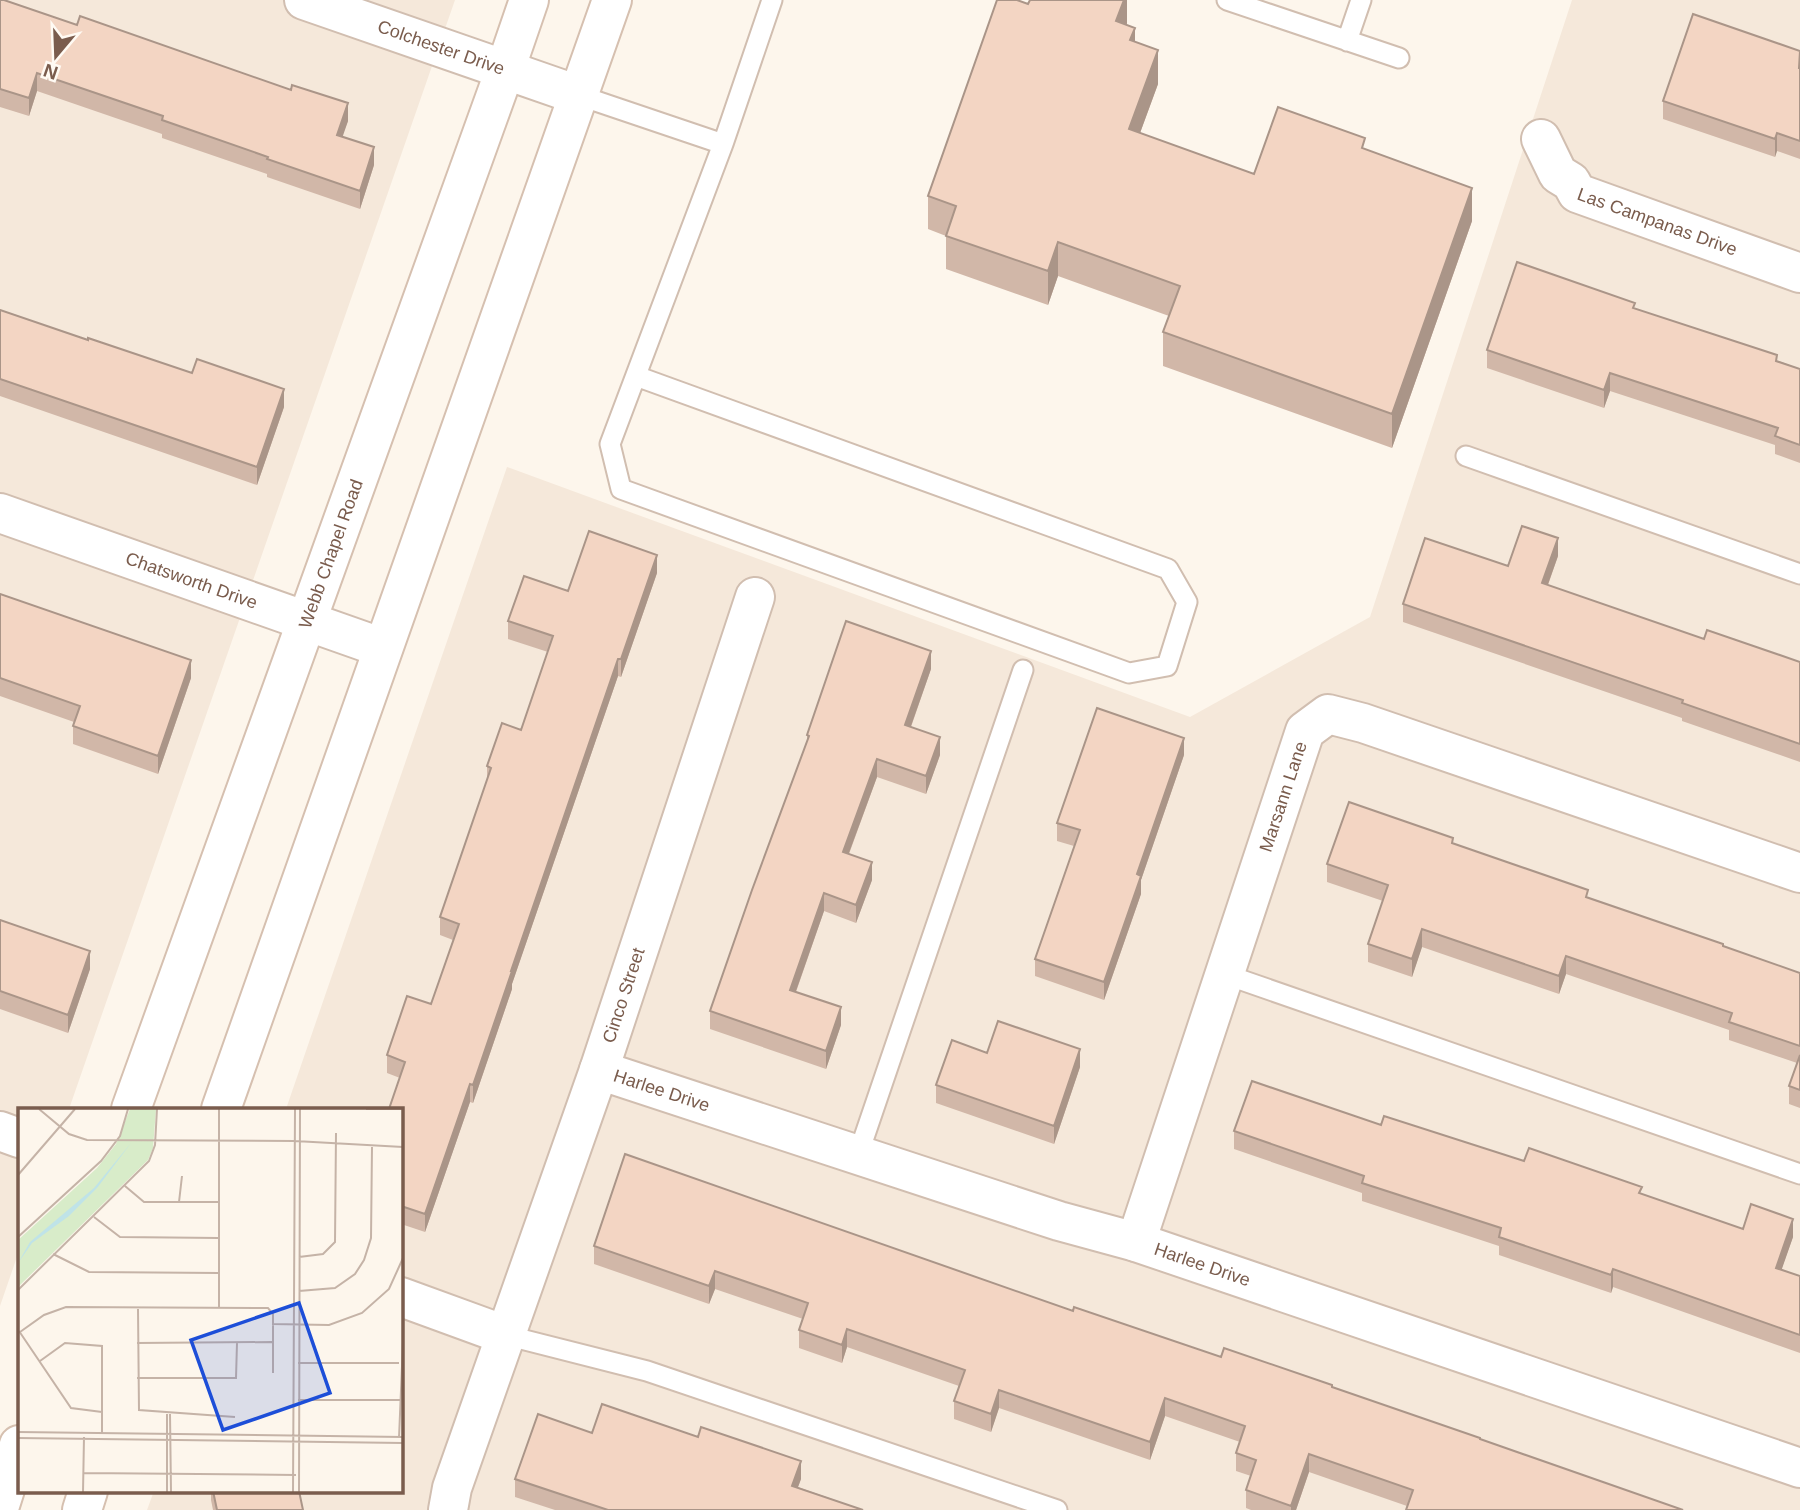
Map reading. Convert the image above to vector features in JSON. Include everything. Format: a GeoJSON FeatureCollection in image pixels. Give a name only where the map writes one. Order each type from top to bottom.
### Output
{"type":"FeatureCollection","features":[{"type":"Feature","properties":{"kind":"street","name":"Colchester Drive"},"geometry":{"type":"LineString","coordinates":[[304,0],[578,95]]}},
{"type":"Feature","properties":{"kind":"street","name":"Webb Chapel Road"},"geometry":{"type":"LineString","coordinates":[[131,1108],[529,0]]}},
{"type":"Feature","properties":{"kind":"street"},"geometry":{"type":"LineString","coordinates":[[221,1108],[612,0]]}},
{"type":"Feature","properties":{"kind":"street","name":"Las Campanas Drive"},"geometry":{"type":"LineString","coordinates":[[1541,139],[1558,174],[1571,183],[1577,193],[1800,273]]}},
{"type":"Feature","properties":{"kind":"street","name":"Chatsworth Drive"},"geometry":{"type":"LineString","coordinates":[[0,513],[383,648]]}},
{"type":"Feature","properties":{"kind":"street","name":"Cinco Street"},"geometry":{"type":"LineString","coordinates":[[448,1510],[452,1488],[599,1070],[755,597]]}},
{"type":"Feature","properties":{"kind":"street","name":"Marsann Lane"},"geometry":{"type":"LineString","coordinates":[[1136,1242],[1305,731],[1328,715],[1363,723],[1800,873]]}},
{"type":"Feature","properties":{"kind":"street","name":"Harlee Drive"},"geometry":{"type":"LineString","coordinates":[[599,1070],[1059,1221],[1136,1242],[1800,1468]]}},
{"type":"Feature","properties":{"kind":"street"},"geometry":{"type":"LineString","coordinates":[[0,1131],[18,1138]]}},
{"type":"Feature","properties":{"kind":"street"},"geometry":{"type":"LineString","coordinates":[[402,1297],[505,1335]]}},
{"type":"Feature","properties":{"kind":"street"},"geometry":{"type":"LineString","coordinates":[[0,1505],[18,1448]]}},
{"type":"Feature","properties":{"kind":"street"},"geometry":{"type":"LineString","coordinates":[[82,1510],[88,1492]]}},
{"type":"Feature","properties":{"kind":"lane"},"geometry":{"type":"LineString","coordinates":[[636,376],[1168,569],[1187,602],[1167,666],[1129,673],[621,489],[610,444],[723,144],[772,0]]}},
{"type":"Feature","properties":{"kind":"lane"},"geometry":{"type":"LineString","coordinates":[[1227,0],[1399,58]]}},
{"type":"Feature","properties":{"kind":"lane"},"geometry":{"type":"LineString","coordinates":[[1347,41],[1361,0]]}},
{"type":"Feature","properties":{"kind":"lane"},"geometry":{"type":"LineString","coordinates":[[578,95],[723,144]]}},
{"type":"Feature","properties":{"kind":"lane"},"geometry":{"type":"LineString","coordinates":[[1466,456],[1800,574]]}},
{"type":"Feature","properties":{"kind":"lane"},"geometry":{"type":"LineString","coordinates":[[858,1155],[1023,670]]}},
{"type":"Feature","properties":{"kind":"lane"},"geometry":{"type":"LineString","coordinates":[[1224,974],[1800,1174]]}},
{"type":"Feature","properties":{"kind":"lane"},"geometry":{"type":"LineString","coordinates":[[505,1335],[647,1371],[1057,1510]]}},
{"type":"Feature","properties":{"kind":"shaded area"},"geometry":{"type":"Polygon","coordinates":[[[0,0],[455,0],[69,1108],[18,1108],[18,1254],[0,1306],[0,0]]]}},
{"type":"Feature","properties":{"kind":"shaded area"},"geometry":{"type":"Polygon","coordinates":[[[1572,0],[1800,0],[1800,1510],[147,1510],[154,1492],[402,1492],[402,1108],[286,1108],[507,467],[1190,717],[1370,617],[1572,0]]]}},
{"type":"Feature","properties":{"kind":"building"},"geometry":{"type":"Polygon","coordinates":[[[0,0],[77,25],[80,16],[291,90],[292,85],[348,103],[337,135],[374,147],[360,191],[162,120],[163,116],[37,73],[29,98],[0,89],[0,0]]]}},
{"type":"Feature","properties":{"kind":"building"},"geometry":{"type":"Polygon","coordinates":[[[997,0],[1017,0],[1028,4],[1030,0],[1124,0],[1116,21],[1135,28],[1130,40],[1158,50],[1129,129],[1254,174],[1278,107],[1365,138],[1362,148],[1472,188],[1392,414],[1163,332],[1180,286],[1058,242],[1048,271],[946,236],[956,206],[928,196],[997,0]]]}},
{"type":"Feature","properties":{"kind":"building"},"geometry":{"type":"Polygon","coordinates":[[[1693,14],[1800,51],[1800,141],[1777,133],[1775,139],[1663,101],[1693,14]]]}},
{"type":"Feature","properties":{"kind":"building"},"geometry":{"type":"Polygon","coordinates":[[[1517,262],[1635,303],[1633,308],[1777,355],[1776,361],[1800,369],[1800,445],[1775,436],[1778,428],[1610,373],[1604,390],[1487,350],[1517,262]]]}},
{"type":"Feature","properties":{"kind":"building"},"geometry":{"type":"Polygon","coordinates":[[[0,310],[192,373],[197,359],[284,389],[257,467],[0,379],[0,310]]]}},
{"type":"Feature","properties":{"kind":"building"},"geometry":{"type":"Polygon","coordinates":[[[1522,526],[1558,538],[1542,583],[1704,639],[1707,630],[1800,662],[1800,744],[1682,703],[1683,700],[1403,604],[1425,538],[1508,566],[1522,526]]]}},
{"type":"Feature","properties":{"kind":"building"},"geometry":{"type":"Polygon","coordinates":[[[589,531],[657,555],[621,659],[618,659],[473,1085],[470,1084],[425,1214],[402,1206],[402,1108],[389,1108],[405,1062],[387,1055],[407,996],[431,1004],[459,924],[440,917],[491,768],[487,766],[502,723],[521,730],[553,636],[508,621],[524,576],[568,591],[589,531]]]}},
{"type":"Feature","properties":{"kind":"building"},"geometry":{"type":"Polygon","coordinates":[[[0,594],[191,660],[158,756],[73,726],[80,706],[0,678],[0,594]]]}},
{"type":"Feature","properties":{"kind":"building"},"geometry":{"type":"Polygon","coordinates":[[[846,621],[931,651],[905,725],[940,737],[926,776],[877,759],[843,852],[872,862],[856,905],[824,893],[790,990],[841,1007],[826,1051],[710,1011],[809,736],[807,735],[846,621]]]}},
{"type":"Feature","properties":{"kind":"building"},"geometry":{"type":"Polygon","coordinates":[[[1097,708],[1184,738],[1137,874],[1141,876],[1104,982],[1035,959],[1080,830],[1057,823],[1097,708]]]}},
{"type":"Feature","properties":{"kind":"building"},"geometry":{"type":"Polygon","coordinates":[[[1349,802],[1453,838],[1452,843],[1588,890],[1586,897],[1800,973],[1800,1046],[1729,1022],[1732,1013],[1566,956],[1559,976],[1422,929],[1412,959],[1368,944],[1388,885],[1327,864],[1349,802]]]}},
{"type":"Feature","properties":{"kind":"building"},"geometry":{"type":"Polygon","coordinates":[[[0,920],[90,951],[68,1015],[0,991],[0,920]]]}},
{"type":"Feature","properties":{"kind":"building"},"geometry":{"type":"Polygon","coordinates":[[[998,1021],[1080,1049],[1054,1126],[936,1085],[952,1040],[987,1053],[998,1021]]]}},
{"type":"Feature","properties":{"kind":"building"},"geometry":{"type":"Polygon","coordinates":[[[1800,1055],[1800,1090],[1789,1086],[1800,1055]]]}},
{"type":"Feature","properties":{"kind":"building"},"geometry":{"type":"Polygon","coordinates":[[[1252,1081],[1381,1125],[1384,1116],[1524,1161],[1529,1148],[1642,1187],[1639,1193],[1743,1229],[1751,1204],[1793,1219],[1776,1268],[1800,1276],[1800,1335],[1613,1269],[1611,1275],[1499,1237],[1501,1228],[1362,1183],[1364,1176],[1234,1131],[1252,1081]]]}},
{"type":"Feature","properties":{"kind":"building"},"geometry":{"type":"Polygon","coordinates":[[[625,1154],[1073,1311],[1074,1307],[1221,1357],[1224,1348],[1683,1510],[1406,1510],[1413,1490],[1309,1454],[1291,1506],[1246,1490],[1256,1460],[1236,1453],[1245,1426],[1165,1398],[1150,1442],[999,1390],[991,1414],[954,1401],[965,1370],[847,1329],[842,1345],[799,1330],[808,1303],[715,1271],[709,1286],[594,1246],[625,1154]]]}},
{"type":"Feature","properties":{"kind":"building"},"geometry":{"type":"Polygon","coordinates":[[[602,1404],[698,1437],[701,1427],[801,1461],[792,1486],[863,1510],[608,1510],[515,1479],[538,1414],[592,1433],[602,1404]]]}},
{"type":"Feature","properties":{"kind":"building"},"geometry":{"type":"Polygon","coordinates":[[[213,1492],[299,1492],[303,1510],[217,1510],[213,1492]]]}}]}
